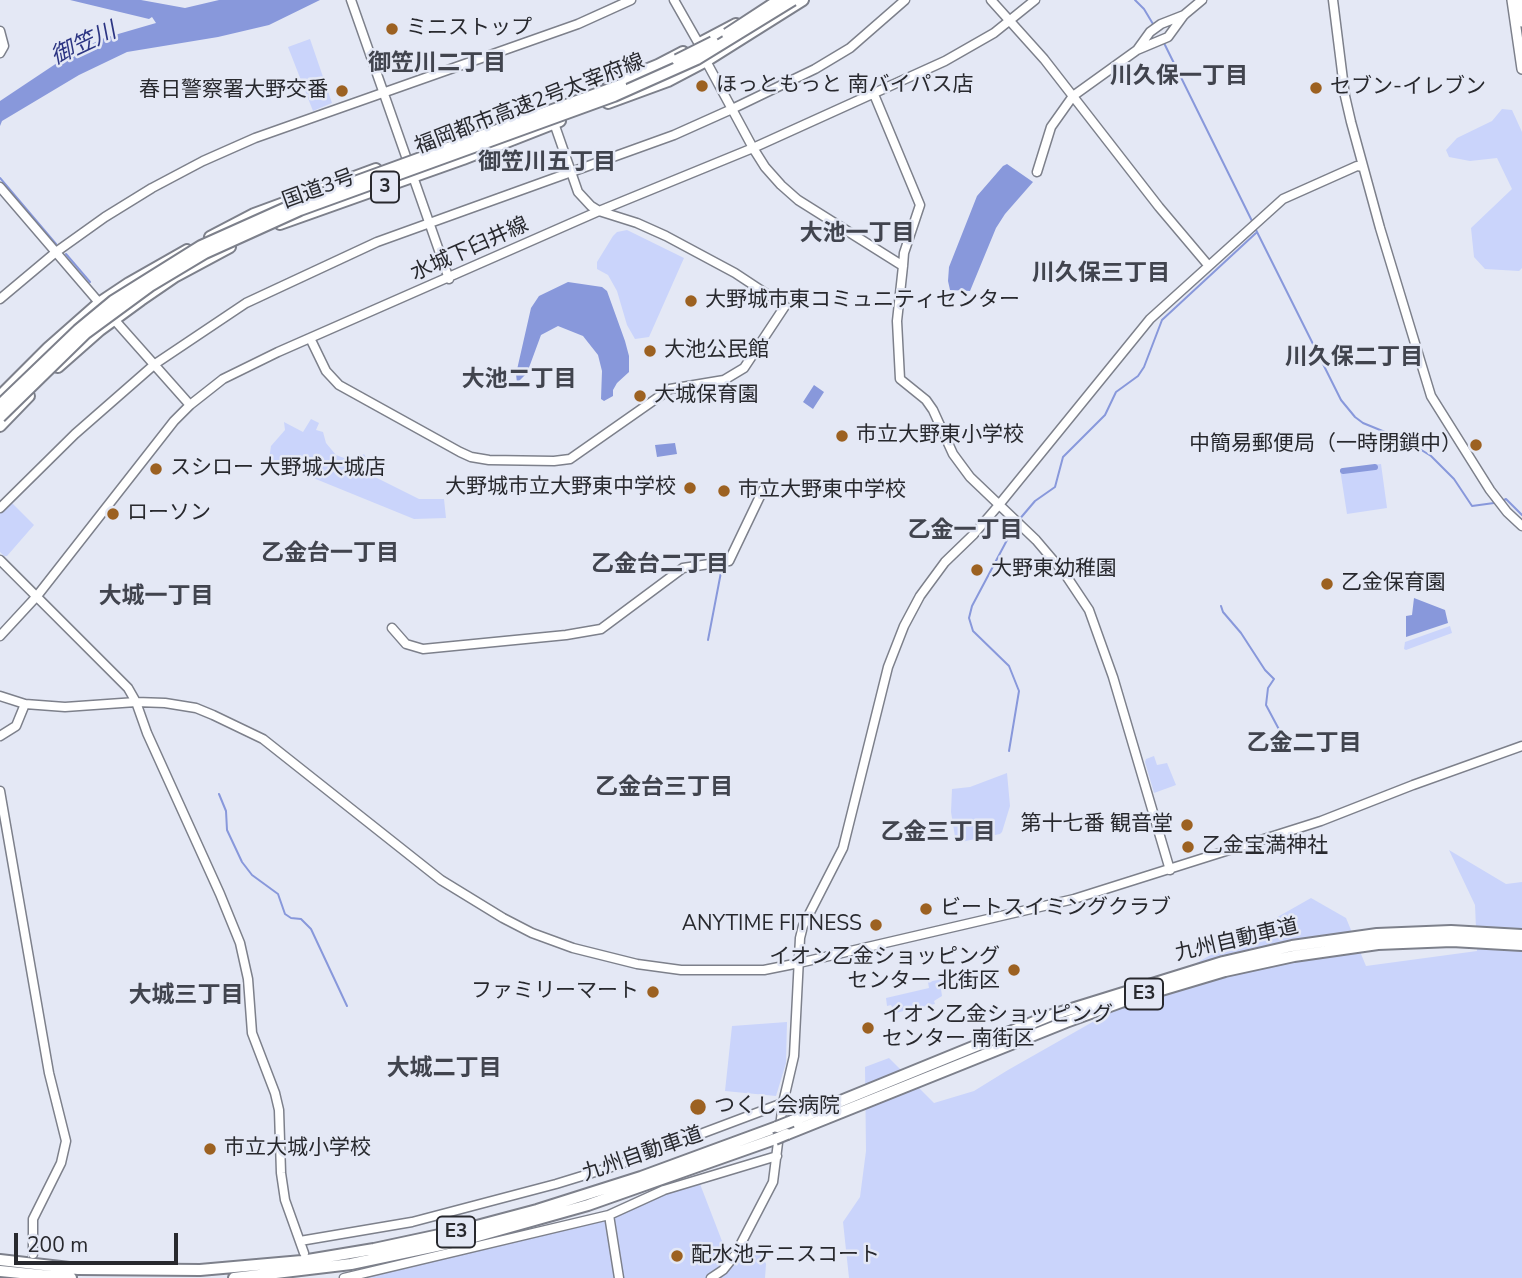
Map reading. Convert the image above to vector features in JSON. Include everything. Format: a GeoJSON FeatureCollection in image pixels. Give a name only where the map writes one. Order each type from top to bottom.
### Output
{"type":"FeatureCollection","features":[{"type":"Feature","properties":{"kind":"highway","name":"国道3号"},"geometry":{"type":"LineString","coordinates":[[0,396],[48,348],[99,303],[164,262],[254,214],[658,65],[776,0]]}},
{"type":"Feature","properties":{"kind":"highway","name":"福岡都市高速2号太宰府線"},"geometry":{"type":"LineString","coordinates":[[0,405],[70,337],[113,301],[201,246],[297,203],[624,84],[727,34],[776,0]]}},
{"type":"Feature","properties":{"kind":"highway","name":"福岡都市高速2号太宰府線"},"geometry":{"type":"LineString","coordinates":[[0,417],[86,333],[150,286],[205,253],[300,210],[614,96],[697,59],[793,0]]}},
{"type":"Feature","properties":{"kind":"highway","name":"国道3号"},"geometry":{"type":"LineString","coordinates":[[0,426],[63,362],[114,319],[176,276],[248,238],[301,216],[414,177],[668,81],[706,61],[803,0]]}},
{"type":"Feature","properties":{"kind":"highway","name":"九州自動車道"},"geometry":{"type":"LineString","coordinates":[[0,1271],[75,1273],[244,1268],[424,1240],[585,1196],[777,1127],[1049,1016],[1223,962],[1292,946],[1377,934],[1451,931],[1522,935]]}},
{"type":"Feature","properties":{"kind":"highway","name":"九州自動車道"},"geometry":{"type":"LineString","coordinates":[[234,1278],[351,1264],[460,1241],[599,1201],[775,1139],[1066,1022],[1161,989],[1225,971],[1294,956],[1378,944],[1452,941],[1522,945]]}},
{"type":"Feature","properties":{"kind":"highway"},"geometry":{"type":"LineString","coordinates":[[0,1259],[75,1273]]}},
{"type":"Feature","properties":{"kind":"main road"},"geometry":{"type":"LineString","coordinates":[[1512,0],[1522,69]]}},
{"type":"Feature","properties":{"kind":"main road"},"geometry":{"type":"LineString","coordinates":[[1519,0],[1522,22]]}},
{"type":"Feature","properties":{"kind":"street"},"geometry":{"type":"LineString","coordinates":[[351,0],[449,279]]}},
{"type":"Feature","properties":{"kind":"street"},"geometry":{"type":"LineString","coordinates":[[0,299],[56,252],[104,217],[203,161],[255,138],[578,24],[631,0]]}},
{"type":"Feature","properties":{"kind":"street"},"geometry":{"type":"LineString","coordinates":[[674,0],[699,44]]}},
{"type":"Feature","properties":{"kind":"street"},"geometry":{"type":"LineString","coordinates":[[0,508],[75,434],[155,364],[246,303],[335,261],[431,222],[674,135],[732,110],[815,69],[850,48],[905,0]]}},
{"type":"Feature","properties":{"kind":"street"},"geometry":{"type":"LineString","coordinates":[[991,0],[1011,20],[1208,265]]}},
{"type":"Feature","properties":{"kind":"street","name":"水城下臼井線"},"geometry":{"type":"LineString","coordinates":[[0,636],[37,596],[174,421],[190,405],[236,372],[599,211],[752,148],[953,57],[1011,20],[1035,0]]}},
{"type":"Feature","properties":{"kind":"street"},"geometry":{"type":"LineString","coordinates":[[1037,172],[1051,127],[1073,96],[1137,50],[1168,37],[1184,15],[1202,0]]}},
{"type":"Feature","properties":{"kind":"street"},"geometry":{"type":"LineString","coordinates":[[1333,0],[1346,96],[1363,167],[1431,396],[1490,491],[1522,526]]}},
{"type":"Feature","properties":{"kind":"street"},"geometry":{"type":"LineString","coordinates":[[1137,50],[1150,32],[1161,24],[1184,15]]}},
{"type":"Feature","properties":{"kind":"street"},"geometry":{"type":"LineString","coordinates":[[0,31],[4,47],[0,53]]}},
{"type":"Feature","properties":{"kind":"street"},"geometry":{"type":"LineString","coordinates":[[706,61],[752,148],[765,167],[799,200],[902,266]]}},
{"type":"Feature","properties":{"kind":"street"},"geometry":{"type":"LineString","coordinates":[[873,92],[920,205],[902,266],[897,321],[900,379],[926,400],[941,424],[956,459],[981,490],[1036,540],[1065,574],[1089,610],[1113,677],[1171,870]]}},
{"type":"Feature","properties":{"kind":"street"},"geometry":{"type":"LineString","coordinates":[[310,338],[326,371],[339,385],[460,452],[489,460],[570,459],[670,390],[724,380],[747,366],[785,306],[735,273],[666,236],[599,211],[580,195],[554,123]]}},
{"type":"Feature","properties":{"kind":"street"},"geometry":{"type":"LineString","coordinates":[[711,1278],[730,1263],[771,1188],[783,1103],[794,1056],[800,938],[807,915],[831,876],[843,849],[888,667],[904,626],[931,579],[999,506],[1135,337],[1208,265],[1283,199],[1357,166],[1363,167]]}},
{"type":"Feature","properties":{"kind":"street"},"geometry":{"type":"LineString","coordinates":[[0,187],[190,405]]}},
{"type":"Feature","properties":{"kind":"street"},"geometry":{"type":"LineString","coordinates":[[391,628],[407,644],[423,649],[601,629],[683,568],[729,561],[762,490]]}},
{"type":"Feature","properties":{"kind":"street"},"geometry":{"type":"LineString","coordinates":[[0,560],[128,688],[136,702],[147,733],[240,943],[248,979],[252,1033],[279,1110],[281,1173],[285,1200],[304,1253]]}},
{"type":"Feature","properties":{"kind":"street"},"geometry":{"type":"LineString","coordinates":[[0,696],[25,704],[65,707],[136,702],[164,703],[196,708],[239,725],[263,739],[440,880],[470,900],[532,933],[602,956],[681,970],[764,970],[1032,910],[1171,870],[1321,821],[1522,746]]}},
{"type":"Feature","properties":{"kind":"street"},"geometry":{"type":"LineString","coordinates":[[0,736],[16,726],[25,704]]}},
{"type":"Feature","properties":{"kind":"street"},"geometry":{"type":"LineString","coordinates":[[0,791],[55,1102],[66,1141],[61,1164],[33,1219],[33,1254]]}},
{"type":"Feature","properties":{"kind":"street"},"geometry":{"type":"LineString","coordinates":[[300,1241],[412,1222],[556,1184],[618,1165],[783,1103]]}},
{"type":"Feature","properties":{"kind":"street"},"geometry":{"type":"LineString","coordinates":[[344,1278],[608,1215],[664,1190],[777,1156]]}},
{"type":"Feature","properties":{"kind":"street"},"geometry":{"type":"LineString","coordinates":[[608,1215],[620,1278]]}},
{"type":"Feature","properties":{"kind":"shaded area"},"geometry":{"type":"Polygon","coordinates":[[[310,39],[332,103],[313,111],[288,47],[310,39]]]}},
{"type":"Feature","properties":{"kind":"shaded area"},"geometry":{"type":"Polygon","coordinates":[[[1502,109],[1512,110],[1522,132],[1522,268],[1519,271],[1485,269],[1474,257],[1471,228],[1512,189],[1497,158],[1470,161],[1449,157],[1446,150],[1457,138],[1492,121],[1502,109]]]}},
{"type":"Feature","properties":{"kind":"shaded area"},"geometry":{"type":"Polygon","coordinates":[[[627,230],[684,258],[649,337],[635,339],[627,325],[617,291],[608,275],[597,269],[597,262],[613,236],[617,232],[627,230]]]}},
{"type":"Feature","properties":{"kind":"shaded area"},"geometry":{"type":"Polygon","coordinates":[[[311,419],[319,423],[316,430],[323,432],[326,443],[336,455],[352,461],[364,454],[367,459],[364,466],[373,472],[375,477],[419,499],[444,499],[446,518],[414,519],[269,460],[271,446],[285,430],[284,422],[303,432],[311,419]]]}},
{"type":"Feature","properties":{"kind":"shaded area"},"geometry":{"type":"Polygon","coordinates":[[[1381,464],[1387,508],[1347,514],[1340,469],[1381,464]]]}},
{"type":"Feature","properties":{"kind":"shaded area"},"geometry":{"type":"Polygon","coordinates":[[[11,502],[34,525],[7,556],[4,556],[0,552],[0,513],[11,502]]]}},
{"type":"Feature","properties":{"kind":"shaded area"},"geometry":{"type":"Polygon","coordinates":[[[1450,626],[1452,633],[1404,649],[1405,642],[1450,626]]]}},
{"type":"Feature","properties":{"kind":"shaded area"},"geometry":{"type":"Polygon","coordinates":[[[1154,756],[1157,765],[1167,763],[1176,785],[1154,793],[1145,762],[1154,756]]]}},
{"type":"Feature","properties":{"kind":"shaded area"},"geometry":{"type":"Polygon","coordinates":[[[1007,773],[1010,806],[1002,832],[956,843],[951,812],[952,789],[970,787],[1007,773]]]}},
{"type":"Feature","properties":{"kind":"shaded area"},"geometry":{"type":"Polygon","coordinates":[[[1449,850],[1506,884],[1522,882],[1522,1278],[849,1278],[843,1222],[860,1197],[866,1151],[865,1067],[889,1058],[934,1103],[974,1091],[1311,898],[1346,918],[1366,966],[1477,951],[1475,905],[1449,850]]]}},
{"type":"Feature","properties":{"kind":"shaded area"},"geometry":{"type":"Polygon","coordinates":[[[947,978],[949,986],[941,989],[942,996],[934,1001],[935,1004],[895,1013],[891,1005],[887,1006],[886,998],[929,988],[928,982],[947,978]]]}},
{"type":"Feature","properties":{"kind":"shaded area"},"geometry":{"type":"Polygon","coordinates":[[[787,1022],[786,1063],[776,1096],[725,1091],[732,1026],[787,1022]]]}},
{"type":"Feature","properties":{"kind":"shaded area"},"geometry":{"type":"Polygon","coordinates":[[[700,1184],[732,1267],[746,1245],[750,1245],[763,1257],[766,1264],[765,1278],[363,1278],[616,1216],[667,1194],[700,1184]]]}},
{"type":"Feature","properties":{"kind":"water"},"geometry":{"type":"Polygon","coordinates":[[[70,0],[141,0],[185,8],[219,0],[320,0],[269,25],[218,37],[127,52],[79,75],[2,121],[0,126],[0,101],[57,63],[101,39],[156,23],[152,17],[149,19],[70,0]]]}},
{"type":"Feature","properties":{"kind":"water"},"geometry":{"type":"Polygon","coordinates":[[[1007,164],[1033,182],[996,228],[970,291],[950,290],[949,267],[977,196],[1007,164]]]}},
{"type":"Feature","properties":{"kind":"water"},"geometry":{"type":"Polygon","coordinates":[[[568,282],[602,287],[607,291],[625,341],[629,372],[617,383],[613,396],[604,401],[601,399],[602,371],[598,355],[583,336],[558,326],[541,335],[527,373],[517,383],[516,374],[531,308],[539,296],[568,282]]]}},
{"type":"Feature","properties":{"kind":"water"},"geometry":{"type":"Polygon","coordinates":[[[814,385],[824,392],[813,409],[803,402],[814,385]]]}},
{"type":"Feature","properties":{"kind":"water"},"geometry":{"type":"Polygon","coordinates":[[[675,443],[677,454],[657,457],[655,445],[675,443]]]}},
{"type":"Feature","properties":{"kind":"water"},"geometry":{"type":"Polygon","coordinates":[[[1414,598],[1445,610],[1448,623],[1406,637],[1406,616],[1412,615],[1414,598]]]}},
{"type":"Feature","properties":{"kind":"waterway"},"geometry":{"type":"LineString","coordinates":[[1135,0],[1153,24]]}},
{"type":"Feature","properties":{"kind":"waterway"},"geometry":{"type":"LineString","coordinates":[[1163,41],[1252,221]]}},
{"type":"Feature","properties":{"kind":"waterway"},"geometry":{"type":"LineString","coordinates":[[0,178],[56,244]]}},
{"type":"Feature","properties":{"kind":"waterway"},"geometry":{"type":"LineString","coordinates":[[1256,230],[1341,400],[1355,417],[1407,441],[1431,456],[1454,479],[1472,506],[1494,503]]}},
{"type":"Feature","properties":{"kind":"waterway"},"geometry":{"type":"LineString","coordinates":[[1018,521],[1035,501],[1055,487],[1063,457],[1105,415],[1116,392],[1138,376],[1162,320],[1256,233]]}},
{"type":"Feature","properties":{"kind":"waterway"},"geometry":{"type":"LineString","coordinates":[[66,254],[90,282]]}},
{"type":"Feature","properties":{"kind":"waterway"},"geometry":{"type":"LineString","coordinates":[[1343,471],[1375,467]]}},
{"type":"Feature","properties":{"kind":"waterway"},"geometry":{"type":"LineString","coordinates":[[1504,500],[1522,515]]}},
{"type":"Feature","properties":{"kind":"waterway"},"geometry":{"type":"LineString","coordinates":[[1009,751],[1019,691],[1009,666],[973,631],[969,618],[972,606],[1015,525]]}},
{"type":"Feature","properties":{"kind":"waterway"},"geometry":{"type":"LineString","coordinates":[[708,640],[722,567]]}},
{"type":"Feature","properties":{"kind":"waterway"},"geometry":{"type":"LineString","coordinates":[[1221,606],[1274,679],[1268,688],[1266,705],[1283,737]]}},
{"type":"Feature","properties":{"kind":"waterway"},"geometry":{"type":"LineString","coordinates":[[219,794],[226,811],[227,830],[242,862],[252,875],[278,894],[285,914],[301,919],[311,929],[347,1006]]}},
{"type":"Feature","properties":{"kind":"place","name":"ミニストップ"},"geometry":{"type":"Point","coordinates":[392,29]}},
{"type":"Feature","properties":{"kind":"place","name":"ほっともっと 南バイパス店"},"geometry":{"type":"Point","coordinates":[702,86]}},
{"type":"Feature","properties":{"kind":"place","name":"セブン-イレブン"},"geometry":{"type":"Point","coordinates":[1316,88]}},
{"type":"Feature","properties":{"kind":"place","name":"春日警察署大野交番"},"geometry":{"type":"Point","coordinates":[342,91]}},
{"type":"Feature","properties":{"kind":"place","name":"大野城市東コミュニティセンター"},"geometry":{"type":"Point","coordinates":[691,301]}},
{"type":"Feature","properties":{"kind":"place","name":"大池公民館"},"geometry":{"type":"Point","coordinates":[650,351]}},
{"type":"Feature","properties":{"kind":"place","name":"大城保育園"},"geometry":{"type":"Point","coordinates":[640,396]}},
{"type":"Feature","properties":{"kind":"place","name":"市立大野東小学校"},"geometry":{"type":"Point","coordinates":[842,436]}},
{"type":"Feature","properties":{"kind":"place","name":"中簡易郵便局（一時閉鎖中）"},"geometry":{"type":"Point","coordinates":[1476,445]}},
{"type":"Feature","properties":{"kind":"place","name":"スシロー 大野城大城店"},"geometry":{"type":"Point","coordinates":[156,469]}},
{"type":"Feature","properties":{"kind":"place","name":"大野城市立大野東中学校"},"geometry":{"type":"Point","coordinates":[690,488]}},
{"type":"Feature","properties":{"kind":"place","name":"市立大野東中学校"},"geometry":{"type":"Point","coordinates":[724,491]}},
{"type":"Feature","properties":{"kind":"place","name":"ローソン"},"geometry":{"type":"Point","coordinates":[113,514]}},
{"type":"Feature","properties":{"kind":"place","name":"大野東幼稚園"},"geometry":{"type":"Point","coordinates":[977,570]}},
{"type":"Feature","properties":{"kind":"place","name":"乙金保育園"},"geometry":{"type":"Point","coordinates":[1327,584]}},
{"type":"Feature","properties":{"kind":"place","name":"第十七番 観音堂"},"geometry":{"type":"Point","coordinates":[1187,825]}},
{"type":"Feature","properties":{"kind":"place","name":"乙金宝満神社"},"geometry":{"type":"Point","coordinates":[1188,847]}},
{"type":"Feature","properties":{"kind":"place","name":"ビートスイミングクラブ"},"geometry":{"type":"Point","coordinates":[926,909]}},
{"type":"Feature","properties":{"kind":"place","name":"ANYTIME FITNESS"},"geometry":{"type":"Point","coordinates":[876,925]}},
{"type":"Feature","properties":{"kind":"place","name":"イオン乙金ショッピング センター 北街区"},"geometry":{"type":"Point","coordinates":[1014,970]}},
{"type":"Feature","properties":{"kind":"place","name":"ファミリーマート"},"geometry":{"type":"Point","coordinates":[653,992]}},
{"type":"Feature","properties":{"kind":"place","name":"イオン乙金ショッピング センター 南街区"},"geometry":{"type":"Point","coordinates":[868,1028]}},
{"type":"Feature","properties":{"kind":"place","name":"つくし会病院"},"geometry":{"type":"Point","coordinates":[698,1107]}},
{"type":"Feature","properties":{"kind":"place","name":"市立大城小学校"},"geometry":{"type":"Point","coordinates":[210,1149]}},
{"type":"Feature","properties":{"kind":"place","name":"配水池テニスコート"},"geometry":{"type":"Point","coordinates":[677,1256]}},
{"type":"Feature","properties":{"kind":"district","name":"御笠川二丁目"},"geometry":{"type":"Point","coordinates":[437,64]}},
{"type":"Feature","properties":{"kind":"district","name":"川久保一丁目"},"geometry":{"type":"Point","coordinates":[1179,77]}},
{"type":"Feature","properties":{"kind":"district","name":"御笠川五丁目"},"geometry":{"type":"Point","coordinates":[547,163]}},
{"type":"Feature","properties":{"kind":"district","name":"大池一丁目"},"geometry":{"type":"Point","coordinates":[857,234]}},
{"type":"Feature","properties":{"kind":"district","name":"川久保三丁目"},"geometry":{"type":"Point","coordinates":[1101,274]}},
{"type":"Feature","properties":{"kind":"district","name":"川久保二丁目"},"geometry":{"type":"Point","coordinates":[1354,358]}},
{"type":"Feature","properties":{"kind":"district","name":"大池二丁目"},"geometry":{"type":"Point","coordinates":[519,380]}},
{"type":"Feature","properties":{"kind":"district","name":"乙金一丁目"},"geometry":{"type":"Point","coordinates":[965,531]}},
{"type":"Feature","properties":{"kind":"district","name":"乙金台一丁目"},"geometry":{"type":"Point","coordinates":[330,554]}},
{"type":"Feature","properties":{"kind":"district","name":"乙金台二丁目"},"geometry":{"type":"Point","coordinates":[660,565]}},
{"type":"Feature","properties":{"kind":"district","name":"大城一丁目"},"geometry":{"type":"Point","coordinates":[156,597]}},
{"type":"Feature","properties":{"kind":"district","name":"乙金二丁目"},"geometry":{"type":"Point","coordinates":[1304,744]}},
{"type":"Feature","properties":{"kind":"district","name":"乙金台三丁目"},"geometry":{"type":"Point","coordinates":[664,788]}},
{"type":"Feature","properties":{"kind":"district","name":"乙金三丁目"},"geometry":{"type":"Point","coordinates":[938,833]}},
{"type":"Feature","properties":{"kind":"district","name":"大城三丁目"},"geometry":{"type":"Point","coordinates":[186,996]}},
{"type":"Feature","properties":{"kind":"district","name":"大城二丁目"},"geometry":{"type":"Point","coordinates":[444,1069]}},
{"type":"Feature","properties":{"kind":"water label","name":"御笠川"},"geometry":{"type":"Point","coordinates":[84,45]}}]}
